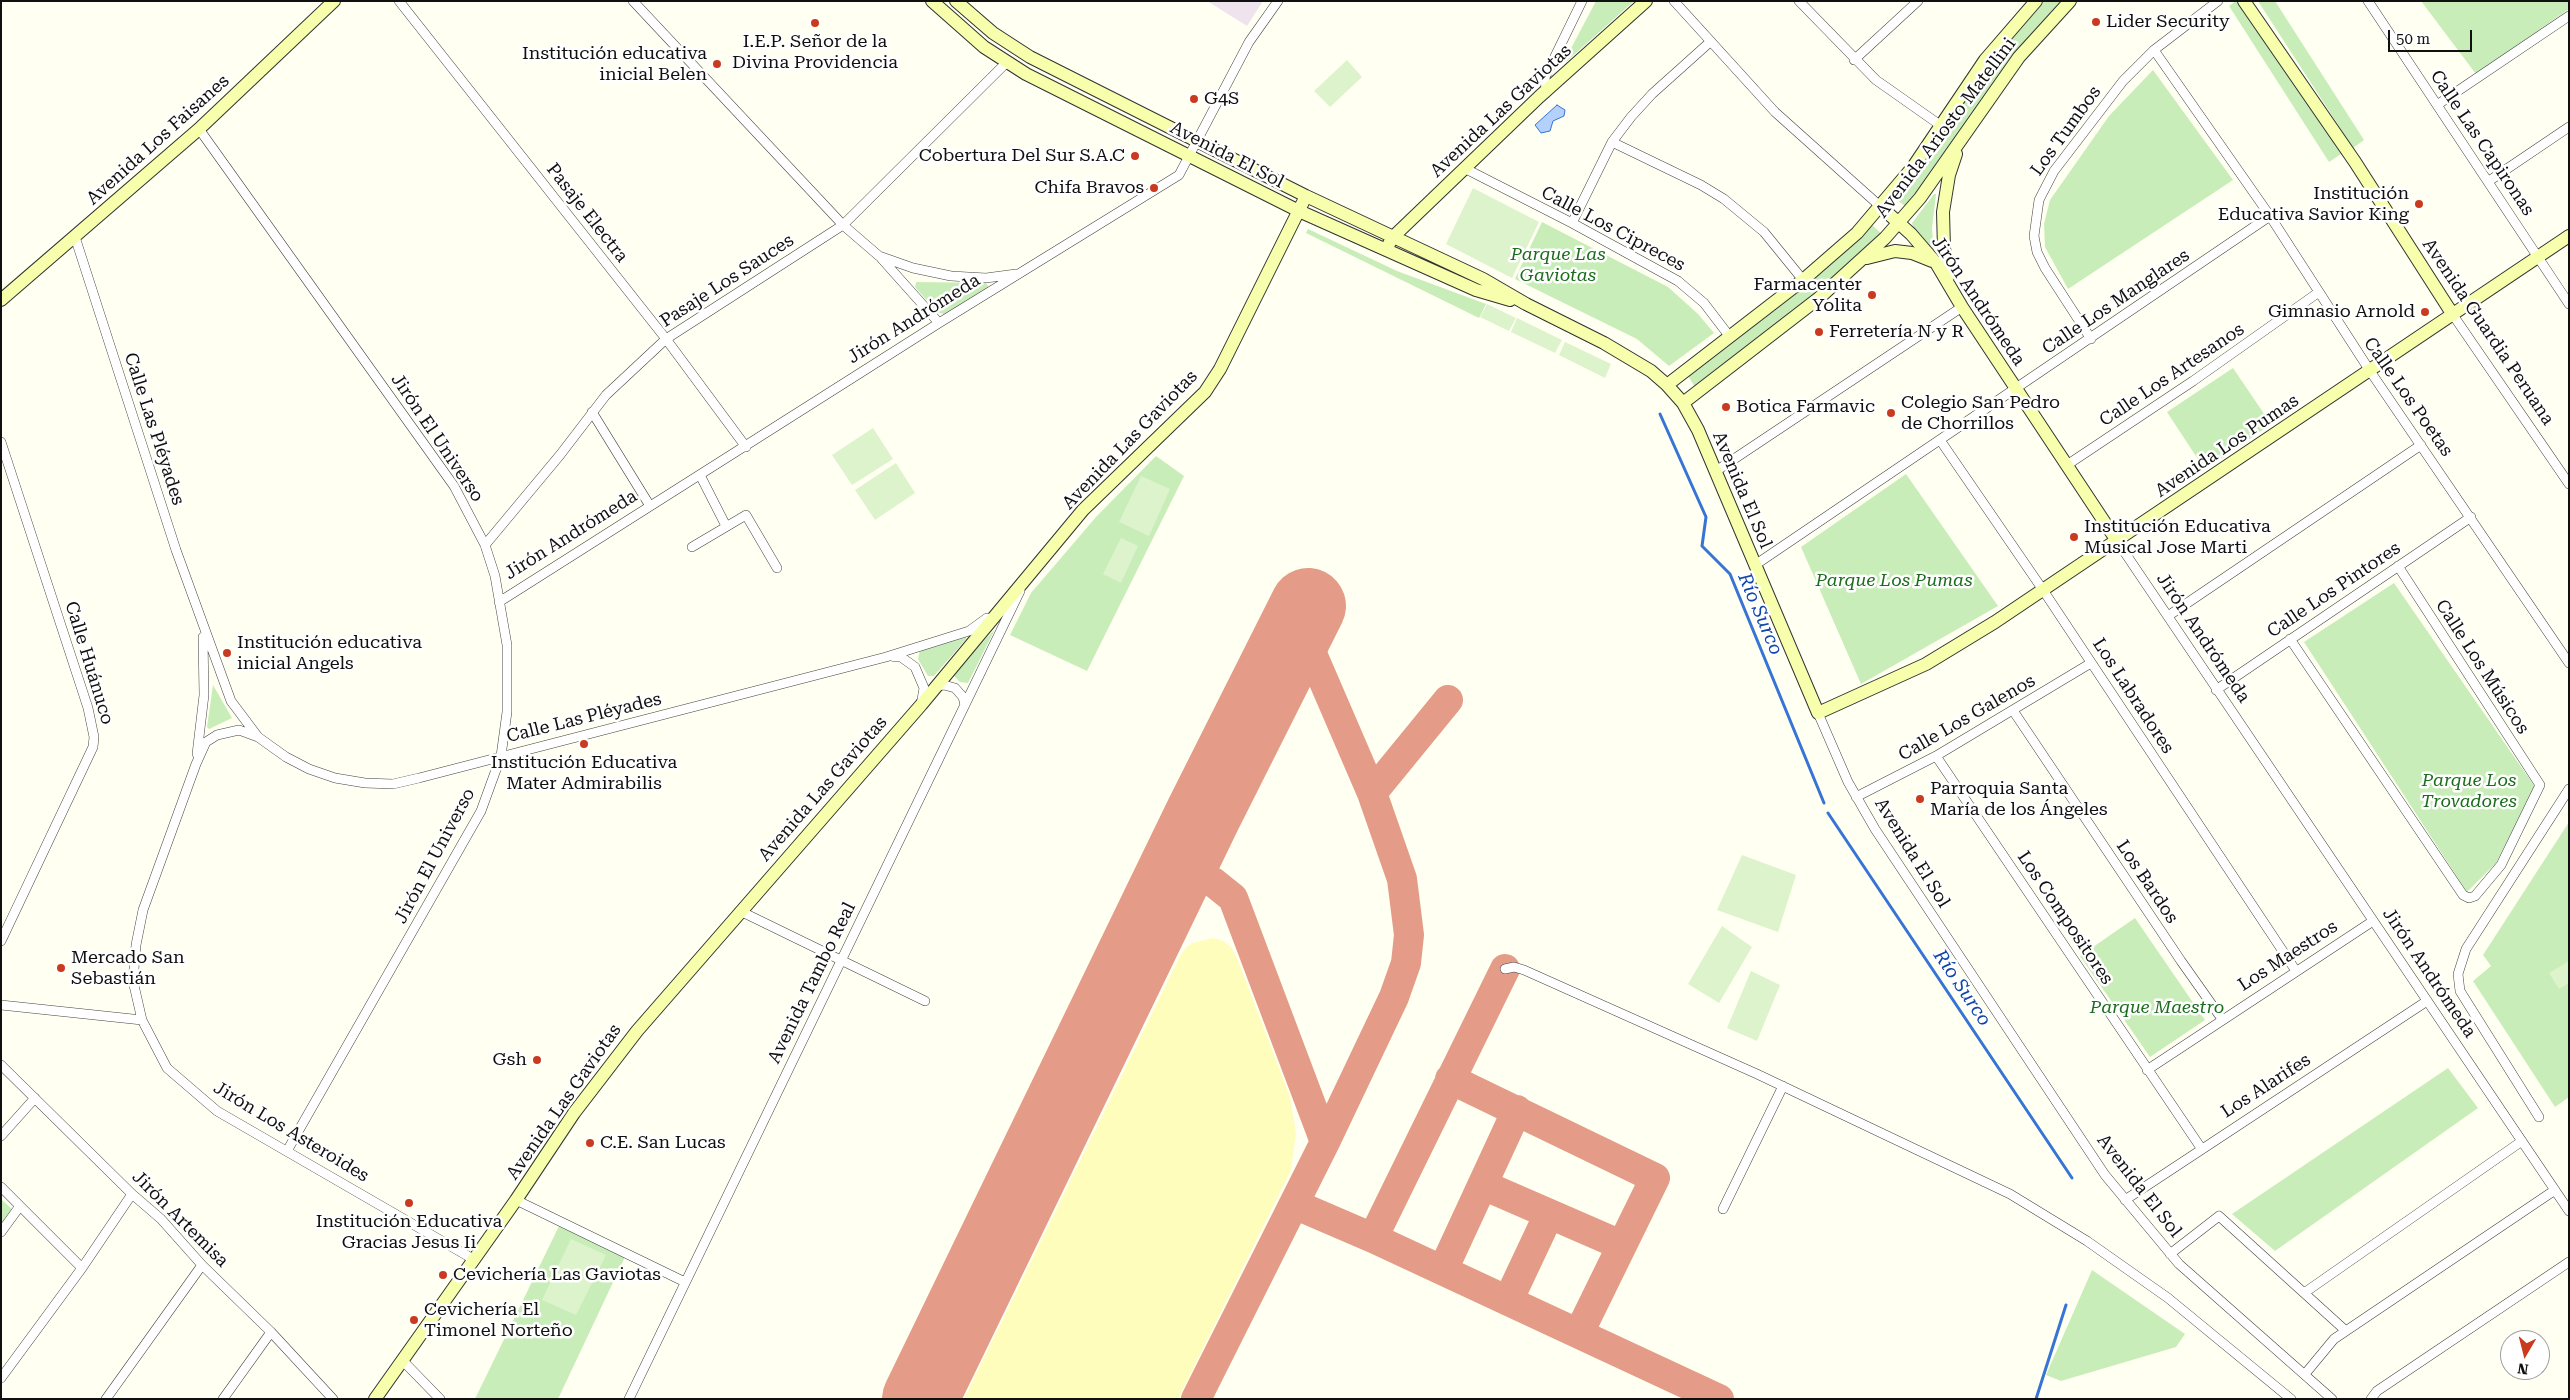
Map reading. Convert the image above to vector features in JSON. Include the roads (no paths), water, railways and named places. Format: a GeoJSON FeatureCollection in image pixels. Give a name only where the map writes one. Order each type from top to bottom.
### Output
{"type":"FeatureCollection","features":[{"type":"Feature","properties":{"kind":"street","name":"Avenida Los Faisanes"},"geometry":{"type":"LineString","coordinates":[[1,300],[199,129],[334,1]]}},
{"type":"Feature","properties":{"kind":"street","name":"Pasaje Electra"},"geometry":{"type":"LineString","coordinates":[[399,1],[666,339],[746,447]]}},
{"type":"Feature","properties":{"kind":"street"},"geometry":{"type":"LineString","coordinates":[[633,1],[843,225],[879,256],[939,323]]}},
{"type":"Feature","properties":{"kind":"street","name":"Avenida El Sol"},"geometry":{"type":"LineString","coordinates":[[932,1],[953,22],[1006,62],[1190,156],[1299,211],[1386,251],[1476,290],[1526,304]]}},
{"type":"Feature","properties":{"kind":"street","name":"Avenida El Sol"},"geometry":{"type":"LineString","coordinates":[[956,1],[993,32],[1030,56],[1306,196],[1392,238],[1483,279],[1526,304],[1604,343],[1651,371],[1668,385],[1683,403],[1698,430],[1818,713],[1856,797],[1879,837],[2104,1175],[2124,1200],[2170,1254],[2202,1285],[2332,1399]]}},
{"type":"Feature","properties":{"kind":"street","name":"Jirón Andrómeda"},"geometry":{"type":"LineString","coordinates":[[499,602],[939,323],[1179,175],[1249,42],[1278,1]]}},
{"type":"Feature","properties":{"kind":"street"},"geometry":{"type":"LineString","coordinates":[[1546,90],[1545,77],[1582,1]]}},
{"type":"Feature","properties":{"kind":"street","name":"Avenida Las Gaviotas"},"geometry":{"type":"LineString","coordinates":[[1386,251],[1392,238],[1466,169],[1546,90],[1646,1]]}},
{"type":"Feature","properties":{"kind":"street","name":"Jirón Andrómeda"},"geometry":{"type":"LineString","coordinates":[[1674,1],[1789,125],[1881,207],[1936,263],[1962,308],[2216,690],[2569,1211]]}},
{"type":"Feature","properties":{"kind":"street"},"geometry":{"type":"LineString","coordinates":[[1799,1],[1854,60],[1876,80],[1940,125]]}},
{"type":"Feature","properties":{"kind":"street"},"geometry":{"type":"LineString","coordinates":[[1854,60],[1918,1]]}},
{"type":"Feature","properties":{"kind":"street","name":"Avenida Ariosto Matellini"},"geometry":{"type":"LineString","coordinates":[[1668,385],[1803,280],[1856,233],[1881,207],[1913,167],[1985,60],[2036,1]]}},
{"type":"Feature","properties":{"kind":"street","name":"Avenida Ariosto Matellini"},"geometry":{"type":"LineString","coordinates":[[1683,403],[1819,298],[1863,260],[1899,224],[2019,57],[2070,1]]}},
{"type":"Feature","properties":{"kind":"street","name":"Los Tumbos"},"geometry":{"type":"LineString","coordinates":[[2091,339],[2045,268],[2037,252],[2034,236],[2037,209],[2048,180],[2108,98],[2154,50],[2218,1]]}},
{"type":"Feature","properties":{"kind":"street","name":"Avenida Guardia Peruana"},"geometry":{"type":"LineString","coordinates":[[2244,1],[2355,162],[2454,315],[2569,484]]}},
{"type":"Feature","properties":{"kind":"street","name":"Calle Las Capironas"},"geometry":{"type":"LineString","coordinates":[[2371,3],[2569,304]]}},
{"type":"Feature","properties":{"kind":"street"},"geometry":{"type":"LineString","coordinates":[[2437,105],[2569,16]]}},
{"type":"Feature","properties":{"kind":"street"},"geometry":{"type":"LineString","coordinates":[[1572,223],[1612,142],[1652,94],[1710,42]]}},
{"type":"Feature","properties":{"kind":"street","name":"Calle Los Poetas"},"geometry":{"type":"LineString","coordinates":[[2154,50],[2270,216],[2370,371],[2569,663]]}},
{"type":"Feature","properties":{"kind":"street","name":"Pasaje Los Sauces"},"geometry":{"type":"LineString","coordinates":[[485,545],[560,455],[606,395],[666,339],[843,225],[1006,62]]}},
{"type":"Feature","properties":{"kind":"street"},"geometry":{"type":"LineString","coordinates":[[2489,180],[2569,127]]}},
{"type":"Feature","properties":{"kind":"street","name":"Jirón El Universo"},"geometry":{"type":"LineString","coordinates":[[199,129],[454,486],[485,545],[495,576],[507,646],[508,678],[501,756],[471,830],[287,1151]]}},
{"type":"Feature","properties":{"kind":"street"},"geometry":{"type":"LineString","coordinates":[[1950,285],[1944,248],[1943,212],[1949,175],[1961,140]]}},
{"type":"Feature","properties":{"kind":"street"},"geometry":{"type":"LineString","coordinates":[[1612,142],[1724,199],[1764,232],[1803,280]]}},
{"type":"Feature","properties":{"kind":"street","name":"Calle Los Cipreces"},"geometry":{"type":"LineString","coordinates":[[1466,169],[1572,223],[1678,281],[1704,304],[1730,337]]}},
{"type":"Feature","properties":{"kind":"street","name":"Avenida Las Gaviotas"},"geometry":{"type":"LineString","coordinates":[[375,1399],[404,1362],[574,1113],[636,1031],[921,705],[1083,510],[1204,392],[1220,369],[1306,196]]}},
{"type":"Feature","properties":{"kind":"street","name":"Calle Los Manglares"},"geometry":{"type":"LineString","coordinates":[[1755,565],[2270,216]]}},
{"type":"Feature","properties":{"kind":"street","name":"Avenida Los Pumas"},"geometry":{"type":"LineString","coordinates":[[1818,713],[1926,664],[2043,590],[2569,236]]}},
{"type":"Feature","properties":{"kind":"street","name":"Calle Las Pléyades"},"geometry":{"type":"LineString","coordinates":[[75,237],[176,550],[203,630],[231,701],[258,737],[286,757],[309,769],[335,778],[365,783],[393,784],[886,657],[976,627],[1025,581]]}},
{"type":"Feature","properties":{"kind":"street"},"geometry":{"type":"LineString","coordinates":[[1863,260],[1878,254],[1895,251],[1912,253],[1936,263]]}},
{"type":"Feature","properties":{"kind":"street"},"geometry":{"type":"LineString","coordinates":[[879,256],[913,268],[951,276],[986,278],[1019,274]]}},
{"type":"Feature","properties":{"kind":"street","name":"Calle Los Artesanos"},"geometry":{"type":"LineString","coordinates":[[2067,465],[2193,381],[2319,292]]}},
{"type":"Feature","properties":{"kind":"street"},"geometry":{"type":"LineString","coordinates":[[1716,471],[1962,308]]}},
{"type":"Feature","properties":{"kind":"street"},"geometry":{"type":"LineString","coordinates":[[592,412],[650,506]]}},
{"type":"Feature","properties":{"kind":"street","name":"Los Labradores"},"geometry":{"type":"LineString","coordinates":[[1940,440],[2043,590],[2296,971]]}},
{"type":"Feature","properties":{"kind":"street","name":"Calle Huánuco"},"geometry":{"type":"LineString","coordinates":[[1,442],[88,708],[94,737],[93,747],[1,941]]}},
{"type":"Feature","properties":{"kind":"street"},"geometry":{"type":"LineString","coordinates":[[2168,616],[2421,445]]}},
{"type":"Feature","properties":{"kind":"street"},"geometry":{"type":"LineString","coordinates":[[700,475],[726,526]]}},
{"type":"Feature","properties":{"kind":"street"},"geometry":{"type":"LineString","coordinates":[[692,547],[746,515],[777,568]]}},
{"type":"Feature","properties":{"kind":"street","name":"Calle Los Pintores"},"geometry":{"type":"LineString","coordinates":[[2216,690],[2471,517]]}},
{"type":"Feature","properties":{"kind":"street","name":"Calle Los Músicos"},"geometry":{"type":"LineString","coordinates":[[2290,640],[2463,895],[2469,898],[2475,896],[2501,865],[2540,785],[2398,566]]}},
{"type":"Feature","properties":{"kind":"street","name":"Avenida Tambo Real"},"geometry":{"type":"LineString","coordinates":[[628,1399],[1025,581]]}},
{"type":"Feature","properties":{"kind":"street","name":"Calle Las Pléyades"},"geometry":{"type":"LineString","coordinates":[[196,764],[204,695],[203,630]]}},
{"type":"Feature","properties":{"kind":"street"},"geometry":{"type":"LineString","coordinates":[[886,657],[901,656],[915,668],[924,688],[921,705]]}},
{"type":"Feature","properties":{"kind":"street","name":"Calle Los Galenos"},"geometry":{"type":"LineString","coordinates":[[1856,797],[1936,756],[2014,712],[2091,663]]}},
{"type":"Feature","properties":{"kind":"street"},"geometry":{"type":"LineString","coordinates":[[936,686],[944,685],[955,688],[963,697],[965,706]]}},
{"type":"Feature","properties":{"kind":"street","name":"Los Bardos"},"geometry":{"type":"LineString","coordinates":[[2014,712],[2143,906],[2222,1019]]}},
{"type":"Feature","properties":{"kind":"street"},"geometry":{"type":"LineString","coordinates":[[196,764],[206,742],[217,735],[239,730],[258,737]]}},
{"type":"Feature","properties":{"kind":"street","name":"Los Compositores"},"geometry":{"type":"LineString","coordinates":[[1936,756],[2201,1148]]}},
{"type":"Feature","properties":{"kind":"street","name":"Jirón Los Asteroides"},"geometry":{"type":"LineString","coordinates":[[196,764],[143,910],[136,945],[133,980],[142,1020],[167,1068],[217,1111],[473,1259]]}},
{"type":"Feature","properties":{"kind":"street"},"geometry":{"type":"LineString","coordinates":[[2538,1116],[2460,992],[2458,974],[2466,949],[2569,789]]}},
{"type":"Feature","properties":{"kind":"street"},"geometry":{"type":"LineString","coordinates":[[740,911],[841,962],[925,1001]]}},
{"type":"Feature","properties":{"kind":"street","name":"Los Maestros"},"geometry":{"type":"LineString","coordinates":[[2147,1070],[2373,920]]}},
{"type":"Feature","properties":{"kind":"street"},"geometry":{"type":"LineString","coordinates":[[1505,969],[1514,967],[1524,970],[1783,1086],[2010,1194],[2071,1232],[2168,1298],[2291,1399]]}},
{"type":"Feature","properties":{"kind":"street","name":"Los Alarifes"},"geometry":{"type":"LineString","coordinates":[[2124,1200],[2427,1001]]}},
{"type":"Feature","properties":{"kind":"street"},"geometry":{"type":"LineString","coordinates":[[1,1004],[142,1020]]}},
{"type":"Feature","properties":{"kind":"street","name":"Jirón Artemisa"},"geometry":{"type":"LineString","coordinates":[[1,1065],[132,1194],[161,1219],[202,1265],[271,1332],[333,1399]]}},
{"type":"Feature","properties":{"kind":"street"},"geometry":{"type":"LineString","coordinates":[[1723,1209],[1783,1086]]}},
{"type":"Feature","properties":{"kind":"street"},"geometry":{"type":"LineString","coordinates":[[1,1136],[35,1098]]}},
{"type":"Feature","properties":{"kind":"street"},"geometry":{"type":"LineString","coordinates":[[2304,1293],[2522,1141]]}},
{"type":"Feature","properties":{"kind":"street"},"geometry":{"type":"LineString","coordinates":[[1,1187],[82,1268]]}},
{"type":"Feature","properties":{"kind":"street"},"geometry":{"type":"LineString","coordinates":[[2305,1374],[2334,1339],[2555,1190]]}},
{"type":"Feature","properties":{"kind":"street"},"geometry":{"type":"LineString","coordinates":[[1,1378],[82,1268],[132,1194]]}},
{"type":"Feature","properties":{"kind":"street"},"geometry":{"type":"LineString","coordinates":[[516,1200],[685,1282]]}},
{"type":"Feature","properties":{"kind":"street"},"geometry":{"type":"LineString","coordinates":[[1,1232],[20,1206]]}},
{"type":"Feature","properties":{"kind":"street"},"geometry":{"type":"LineString","coordinates":[[2170,1254],[2219,1216],[2346,1331]]}},
{"type":"Feature","properties":{"kind":"street"},"geometry":{"type":"LineString","coordinates":[[2370,1399],[2377,1391],[2569,1262]]}},
{"type":"Feature","properties":{"kind":"street"},"geometry":{"type":"LineString","coordinates":[[106,1399],[202,1265]]}},
{"type":"Feature","properties":{"kind":"street"},"geometry":{"type":"LineString","coordinates":[[222,1399],[271,1332]]}},
{"type":"Feature","properties":{"kind":"street"},"geometry":{"type":"LineString","coordinates":[[404,1362],[440,1399]]}},
{"type":"Feature","properties":{"kind":"water"},"geometry":{"type":"Polygon","coordinates":[[[1557,105],[1565,110],[1564,116],[1553,121],[1550,131],[1541,133],[1535,125],[1557,105]]]}},
{"type":"Feature","properties":{"kind":"waterway","name":"Río Surco"},"geometry":{"type":"LineString","coordinates":[[1660,414],[1706,517],[1702,546],[1730,574],[1824,803]]}},
{"type":"Feature","properties":{"kind":"waterway","name":"Río Surco"},"geometry":{"type":"LineString","coordinates":[[1828,813],[2072,1178]]}},
{"type":"Feature","properties":{"kind":"waterway","name":"Río Surco"},"geometry":{"type":"LineString","coordinates":[[2036,1399],[2066,1305]]}},
{"type":"Feature","properties":{"kind":"place","name":"Lider Security"},"geometry":{"type":"Point","coordinates":[2096,22]}},
{"type":"Feature","properties":{"kind":"place","name":"I.E.P. Señor de la Divina Providencia"},"geometry":{"type":"Point","coordinates":[815,23]}},
{"type":"Feature","properties":{"kind":"place","name":"Institución educativa inicial Belen"},"geometry":{"type":"Point","coordinates":[717,64]}},
{"type":"Feature","properties":{"kind":"place","name":"G4S"},"geometry":{"type":"Point","coordinates":[1194,99]}},
{"type":"Feature","properties":{"kind":"place","name":"Cobertura Del Sur S.A.C"},"geometry":{"type":"Point","coordinates":[1135,156]}},
{"type":"Feature","properties":{"kind":"place","name":"Chifa Bravos"},"geometry":{"type":"Point","coordinates":[1154,188]}},
{"type":"Feature","properties":{"kind":"place","name":"Institución Educativa Savior King"},"geometry":{"type":"Point","coordinates":[2419,204]}},
{"type":"Feature","properties":{"kind":"place","name":"Farmacenter Yolita"},"geometry":{"type":"Point","coordinates":[1872,295]}},
{"type":"Feature","properties":{"kind":"place","name":"Gimnasio Arnold"},"geometry":{"type":"Point","coordinates":[2425,312]}},
{"type":"Feature","properties":{"kind":"place","name":"Ferretería N y R"},"geometry":{"type":"Point","coordinates":[1819,332]}},
{"type":"Feature","properties":{"kind":"place","name":"Botica Farmavic"},"geometry":{"type":"Point","coordinates":[1726,407]}},
{"type":"Feature","properties":{"kind":"place","name":"Colegio San Pedro de Chorrillos"},"geometry":{"type":"Point","coordinates":[1891,413]}},
{"type":"Feature","properties":{"kind":"place","name":"Institución Educativa Musical Jose Marti"},"geometry":{"type":"Point","coordinates":[2074,537]}},
{"type":"Feature","properties":{"kind":"place","name":"Institución educativa inicial Angels"},"geometry":{"type":"Point","coordinates":[227,653]}},
{"type":"Feature","properties":{"kind":"place","name":"Institución Educativa Mater Admirabilis"},"geometry":{"type":"Point","coordinates":[584,744]}},
{"type":"Feature","properties":{"kind":"place","name":"Parroquia Santa María de los Ángeles"},"geometry":{"type":"Point","coordinates":[1920,799]}},
{"type":"Feature","properties":{"kind":"place","name":"Mercado San Sebastián"},"geometry":{"type":"Point","coordinates":[61,968]}},
{"type":"Feature","properties":{"kind":"place","name":"Gsh"},"geometry":{"type":"Point","coordinates":[537,1060]}},
{"type":"Feature","properties":{"kind":"place","name":"C.E. San Lucas"},"geometry":{"type":"Point","coordinates":[590,1143]}},
{"type":"Feature","properties":{"kind":"place","name":"Institución Educativa Gracias Jesus Ii"},"geometry":{"type":"Point","coordinates":[409,1203]}},
{"type":"Feature","properties":{"kind":"place","name":"Cevichería Las Gaviotas"},"geometry":{"type":"Point","coordinates":[443,1275]}},
{"type":"Feature","properties":{"kind":"place","name":"Cevichería El Timonel Norteño"},"geometry":{"type":"Point","coordinates":[414,1320]}},
{"type":"Feature","properties":{"kind":"park label","name":"Parque Las Gaviotas"},"geometry":{"type":"Point","coordinates":[1558,265]}},
{"type":"Feature","properties":{"kind":"park label","name":"Parque Los Pumas"},"geometry":{"type":"Point","coordinates":[1894,581]}},
{"type":"Feature","properties":{"kind":"park label","name":"Parque Los Trovadores"},"geometry":{"type":"Point","coordinates":[2469,791]}},
{"type":"Feature","properties":{"kind":"park label","name":"Parque Maestro"},"geometry":{"type":"Point","coordinates":[2157,1008]}}]}
